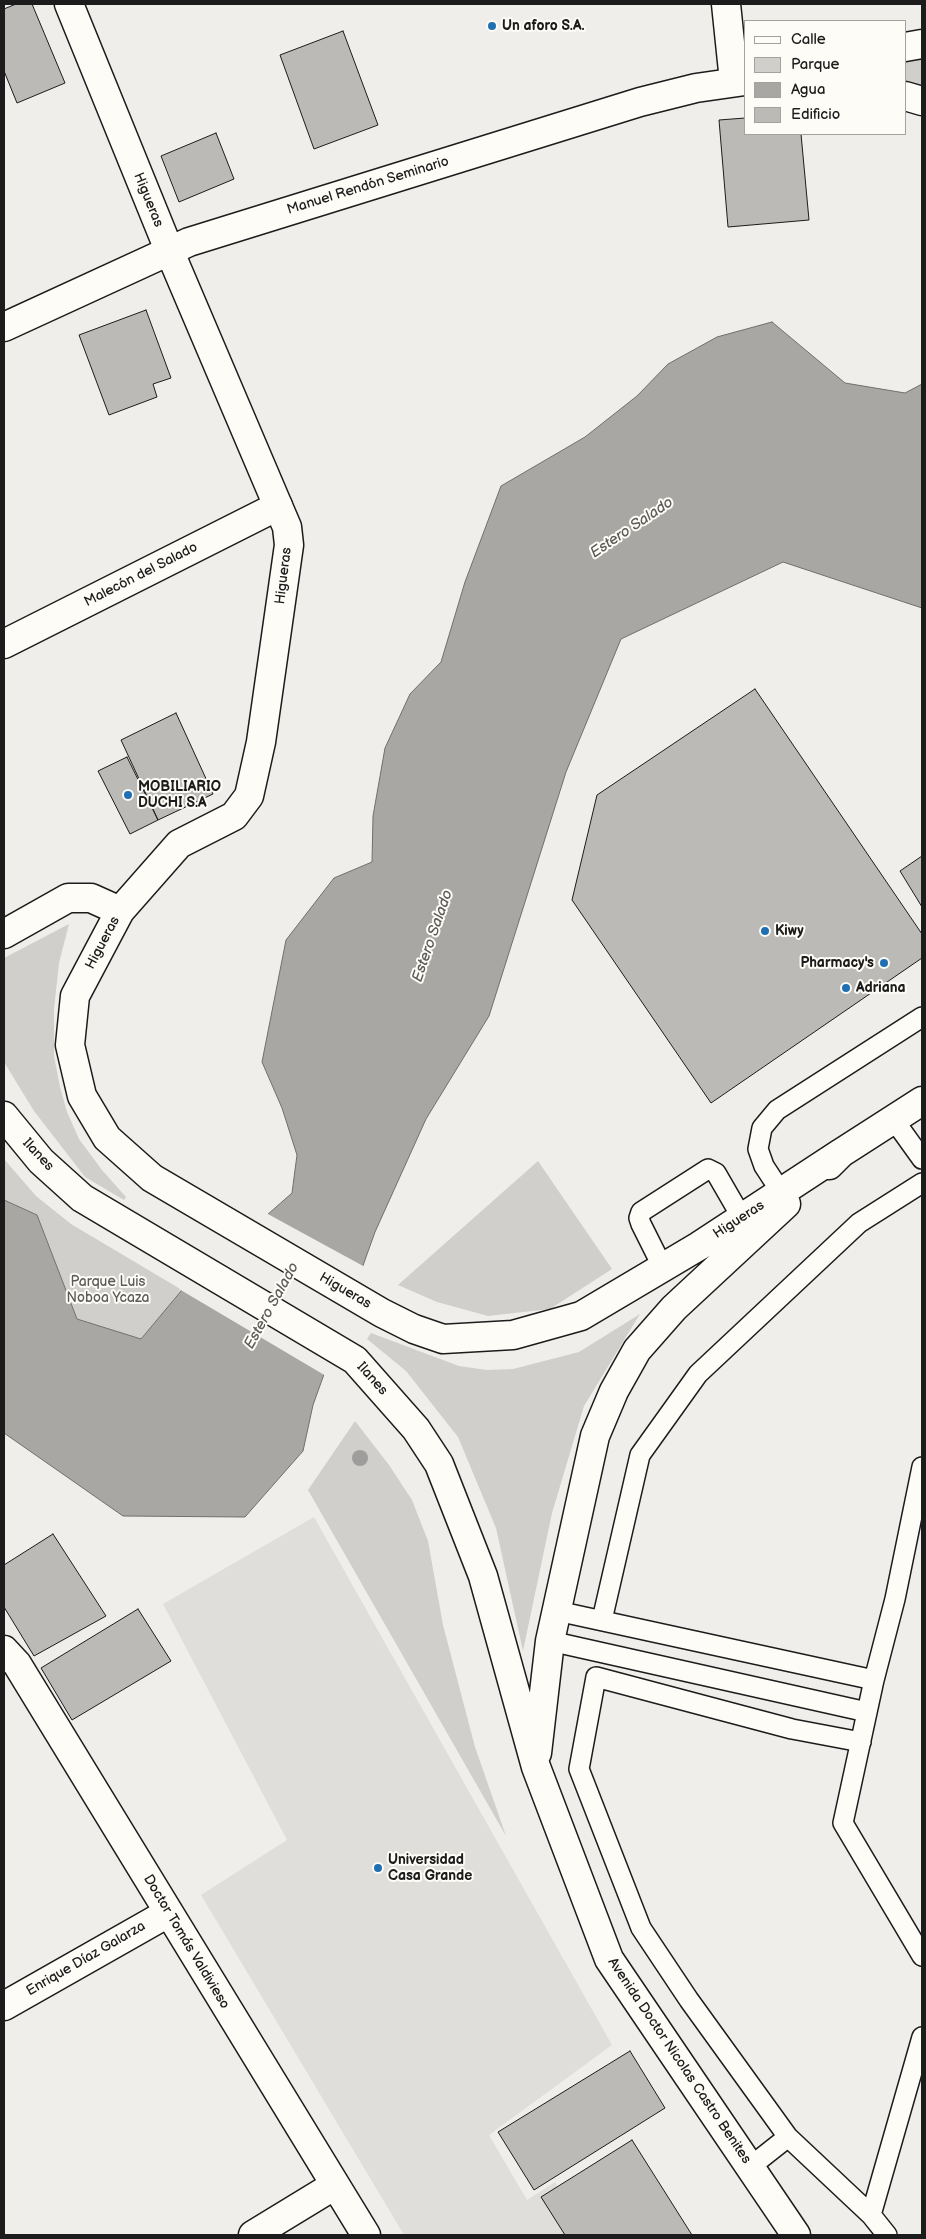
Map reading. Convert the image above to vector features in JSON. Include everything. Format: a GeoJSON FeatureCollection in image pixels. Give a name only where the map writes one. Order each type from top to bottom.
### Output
{"type":"FeatureCollection","features":[{"type":"Feature","properties":{"kind":"street","name":"Higueras"},"geometry":{"type":"LineString","coordinates":[[69,4],[169,250],[287,527],[289,545],[261,742],[249,796],[234,816],[180,844],[120,911],[75,996],[70,1045],[82,1096],[106,1138],[152,1178],[382,1313],[414,1329],[443,1339],[512,1335],[581,1316],[663,1268],[841,1153]]}},
{"type":"Feature","properties":{"kind":"street"},"geometry":{"type":"LineString","coordinates":[[726,4],[741,80]]}},
{"type":"Feature","properties":{"kind":"street"},"geometry":{"type":"LineString","coordinates":[[906,47],[922,44]]}},
{"type":"Feature","properties":{"kind":"street","name":"Manuel Rendón Seminario"},"geometry":{"type":"LineString","coordinates":[[4,326],[189,242],[640,102],[741,80]]}},
{"type":"Feature","properties":{"kind":"street"},"geometry":{"type":"LineString","coordinates":[[906,96],[922,101]]}},
{"type":"Feature","properties":{"kind":"street","name":"Malecón del Salado"},"geometry":{"type":"LineString","coordinates":[[4,644],[278,506]]}},
{"type":"Feature","properties":{"kind":"street"},"geometry":{"type":"LineString","coordinates":[[4,934],[68,898],[91,898],[120,911]]}},
{"type":"Feature","properties":{"kind":"street"},"geometry":{"type":"LineString","coordinates":[[536,1767],[550,1641],[595,1436],[614,1391],[637,1350],[674,1308],[841,1153],[922,1102]]}},
{"type":"Feature","properties":{"kind":"street","name":"Ilanes"},"geometry":{"type":"LineString","coordinates":[[4,1116],[41,1161],[82,1198],[355,1360],[416,1429],[439,1464],[483,1576],[536,1767]]}},
{"type":"Feature","properties":{"kind":"street","name":"Doctor Tomás Valdivieso"},"geometry":{"type":"LineString","coordinates":[[4,1650],[17,1664],[366,2235]]}},
{"type":"Feature","properties":{"kind":"street","name":"Avenida Doctor Nicolas Castro Benites"},"geometry":{"type":"LineString","coordinates":[[536,1767],[609,1959],[796,2235]]}},
{"type":"Feature","properties":{"kind":"street","name":"Enrique Díaz Galarza"},"geometry":{"type":"LineString","coordinates":[[4,2006],[168,1913]]}},
{"type":"Feature","properties":{"kind":"street"},"geometry":{"type":"LineString","coordinates":[[253,2235],[335,2185]]}},
{"type":"Feature","properties":{"kind":"lane"},"geometry":{"type":"LineString","coordinates":[[781,1192],[764,1166],[758,1149],[762,1128],[777,1110],[922,1017]]}},
{"type":"Feature","properties":{"kind":"lane"},"geometry":{"type":"LineString","coordinates":[[894,1120],[922,1159]]}},
{"type":"Feature","properties":{"kind":"lane"},"geometry":{"type":"LineString","coordinates":[[663,1268],[641,1224],[639,1218],[641,1212],[708,1169],[716,1173],[742,1218]]}},
{"type":"Feature","properties":{"kind":"lane"},"geometry":{"type":"LineString","coordinates":[[602,1620],[640,1456],[698,1374],[859,1223],[922,1183]]}},
{"type":"Feature","properties":{"kind":"lane"},"geometry":{"type":"LineString","coordinates":[[922,1467],[895,1599],[874,1680],[843,1823],[922,1956]]}},
{"type":"Feature","properties":{"kind":"lane"},"geometry":{"type":"LineString","coordinates":[[557,1611],[874,1680]]}},
{"type":"Feature","properties":{"kind":"lane"},"geometry":{"type":"LineString","coordinates":[[550,1641],[867,1712]]}},
{"type":"Feature","properties":{"kind":"lane"},"geometry":{"type":"LineString","coordinates":[[600,1651],[579,1769],[641,1928],[700,2015],[788,2137],[871,2215],[888,2235]]}},
{"type":"Feature","properties":{"kind":"lane"},"geometry":{"type":"LineString","coordinates":[[596,1677],[792,1729],[861,1742]]}},
{"type":"Feature","properties":{"kind":"lane"},"geometry":{"type":"LineString","coordinates":[[871,2215],[922,2037]]}},
{"type":"Feature","properties":{"kind":"lane"},"geometry":{"type":"LineString","coordinates":[[750,2166],[788,2137]]}},
{"type":"Feature","properties":{"kind":"shaded area","name":"Universidad Casa Grande"},"geometry":{"type":"Polygon","coordinates":[[[314,1517],[612,2045],[489,2135],[527,2200],[555,2182],[587,2235],[404,2235],[201,1895],[287,1840],[163,1604],[314,1517]]]}},
{"type":"Feature","properties":{"kind":"green space"},"geometry":{"type":"Polygon","coordinates":[[[922,53],[922,86],[906,82],[906,55],[922,53]]]}},
{"type":"Feature","properties":{"kind":"green space"},"geometry":{"type":"Polygon","coordinates":[[[69,924],[59,963],[54,1009],[54,1056],[60,1087],[67,1112],[79,1139],[102,1170],[126,1197],[124,1200],[85,1177],[34,1111],[4,1062],[4,958],[69,924]]]}},
{"type":"Feature","properties":{"kind":"green space","name":"Parque Luis Noboa Ycaza"},"geometry":{"type":"Polygon","coordinates":[[[4,1159],[36,1196],[71,1224],[182,1290],[141,1339],[77,1319],[37,1215],[4,1200],[4,1159]]]}},
{"type":"Feature","properties":{"kind":"green space"},"geometry":{"type":"Polygon","coordinates":[[[538,1161],[612,1269],[550,1309],[488,1316],[437,1302],[398,1285],[538,1161]]]}},
{"type":"Feature","properties":{"kind":"green space"},"geometry":{"type":"Polygon","coordinates":[[[640,1314],[584,1406],[552,1513],[523,1651],[496,1528],[458,1437],[406,1371],[367,1339],[371,1333],[459,1366],[487,1370],[513,1369],[579,1352],[640,1314]]]}},
{"type":"Feature","properties":{"kind":"green space"},"geometry":{"type":"Polygon","coordinates":[[[355,1421],[389,1465],[412,1500],[428,1541],[443,1625],[475,1747],[506,1836],[308,1490],[355,1421]]]}},
{"type":"Feature","properties":{"kind":"water","name":"Estero Salado"},"geometry":{"type":"Polygon","coordinates":[[[772,322],[845,383],[905,393],[922,384],[922,608],[783,562],[621,639],[566,772],[489,1016],[426,1119],[375,1232],[313,1405],[303,1451],[245,1517],[123,1516],[4,1433],[4,1200],[37,1215],[77,1319],[141,1339],[182,1290],[292,1193],[297,1155],[282,1108],[262,1062],[286,940],[334,878],[372,862],[373,816],[385,748],[410,694],[441,662],[465,582],[501,486],[585,437],[637,396],[668,364],[717,337],[772,322]]]}},
{"type":"Feature","properties":{"kind":"pier"},"geometry":{"type":"Polygon","coordinates":[[[266,1213],[365,1267],[326,1376],[179,1289],[266,1213]]]}},
{"type":"Feature","properties":{"kind":"building"},"geometry":{"type":"Polygon","coordinates":[[[16,4],[32,4],[65,83],[17,103],[4,71],[4,9],[16,4]]]}},
{"type":"Feature","properties":{"kind":"building"},"geometry":{"type":"Polygon","coordinates":[[[343,31],[378,125],[314,149],[280,55],[343,31]]]}},
{"type":"Feature","properties":{"kind":"building"},"geometry":{"type":"Polygon","coordinates":[[[744,118],[744,135],[801,135],[809,220],[728,227],[719,120],[744,118]]]}},
{"type":"Feature","properties":{"kind":"building"},"geometry":{"type":"Polygon","coordinates":[[[216,133],[234,179],[179,202],[161,156],[216,133]]]}},
{"type":"Feature","properties":{"kind":"building"},"geometry":{"type":"Polygon","coordinates":[[[146,310],[171,378],[153,384],[157,397],[109,415],[79,335],[146,310]]]}},
{"type":"Feature","properties":{"kind":"building"},"geometry":{"type":"Polygon","coordinates":[[[755,689],[922,934],[922,958],[711,1103],[572,900],[597,795],[755,689]]]}},
{"type":"Feature","properties":{"kind":"building"},"geometry":{"type":"Polygon","coordinates":[[[176,713],[213,794],[158,820],[121,740],[176,713]]]}},
{"type":"Feature","properties":{"kind":"building","name":"MOBILIARIO DUCHI S.A"},"geometry":{"type":"Polygon","coordinates":[[[127,757],[158,820],[130,834],[98,771],[127,757]]]}},
{"type":"Feature","properties":{"kind":"building"},"geometry":{"type":"Polygon","coordinates":[[[922,856],[922,907],[900,871],[922,856]]]}},
{"type":"Feature","properties":{"kind":"building"},"geometry":{"type":"Polygon","coordinates":[[[53,1534],[106,1616],[34,1656],[4,1607],[4,1565],[53,1534]]]}},
{"type":"Feature","properties":{"kind":"building"},"geometry":{"type":"Polygon","coordinates":[[[138,1609],[171,1661],[72,1720],[41,1668],[138,1609]]]}},
{"type":"Feature","properties":{"kind":"building"},"geometry":{"type":"Polygon","coordinates":[[[630,2051],[665,2108],[534,2190],[498,2132],[630,2051]]]}},
{"type":"Feature","properties":{"kind":"building"},"geometry":{"type":"Polygon","coordinates":[[[632,2140],[692,2235],[565,2235],[541,2197],[632,2140]]]}},
{"type":"Feature","properties":{"kind":"place","name":"Un aforo S.A."},"geometry":{"type":"Point","coordinates":[492,26]}},
{"type":"Feature","properties":{"kind":"place","name":"MOBILIARIO DUCHI S.A"},"geometry":{"type":"Point","coordinates":[128,795]}},
{"type":"Feature","properties":{"kind":"place","name":"Kiwy"},"geometry":{"type":"Point","coordinates":[765,931]}},
{"type":"Feature","properties":{"kind":"place","name":"Pharmacy's"},"geometry":{"type":"Point","coordinates":[884,963]}},
{"type":"Feature","properties":{"kind":"place","name":"Adriana"},"geometry":{"type":"Point","coordinates":[846,988]}},
{"type":"Feature","properties":{"kind":"place","name":"Universidad Casa Grande"},"geometry":{"type":"Point","coordinates":[378,1868]}}]}
